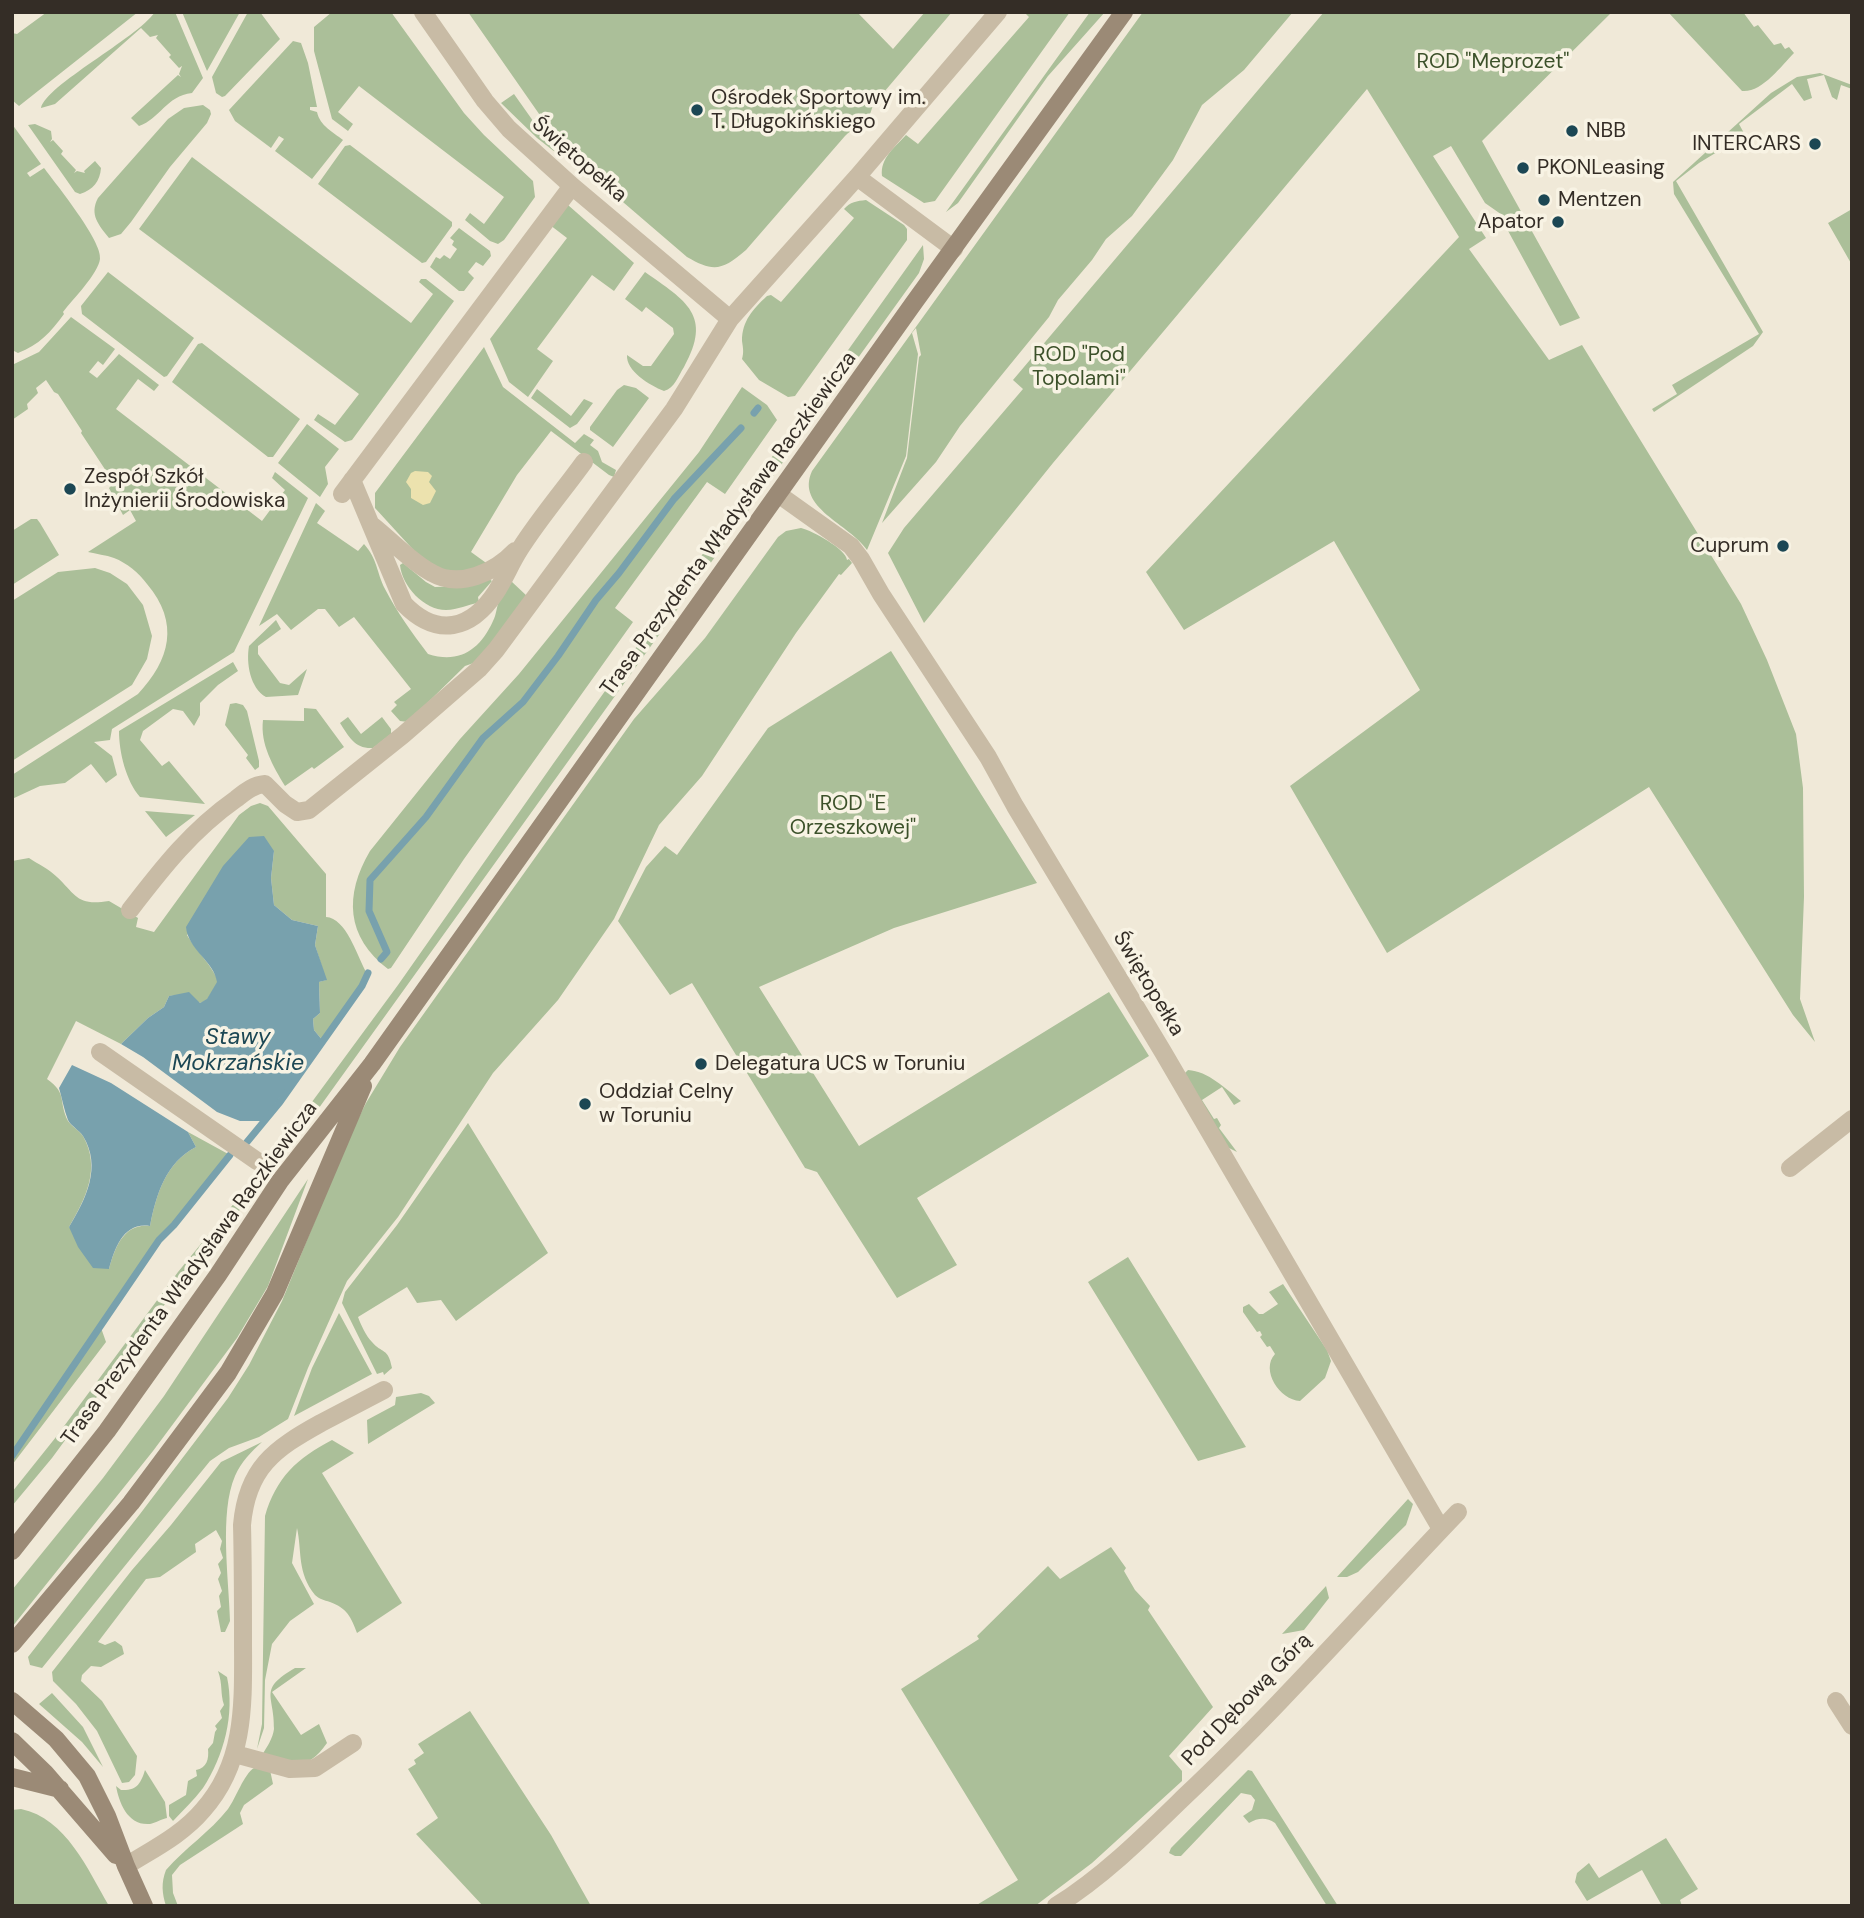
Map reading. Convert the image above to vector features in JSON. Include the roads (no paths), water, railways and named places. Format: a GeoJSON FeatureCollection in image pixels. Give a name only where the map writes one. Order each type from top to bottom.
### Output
{"type":"FeatureCollection","features":[{"type":"Feature","properties":{"kind":"main road","name":"Trasa Prezydenta Władysława Raczkiewicza"},"geometry":{"type":"LineString","coordinates":[[12,1551],[107,1431],[280,1181],[372,1064],[1124,12]]}},
{"type":"Feature","properties":{"kind":"main road","name":"Trasa Prezydenta Władysława Raczkiewicza"},"geometry":{"type":"LineString","coordinates":[[12,1644],[131,1503],[229,1373],[275,1293],[372,1064]]}},
{"type":"Feature","properties":{"kind":"main road","name":"Trasa Prezydenta Władysława Raczkiewicza"},"geometry":{"type":"LineString","coordinates":[[12,1535],[46,1511]]}},
{"type":"Feature","properties":{"kind":"main road"},"geometry":{"type":"LineString","coordinates":[[12,1701],[57,1739],[87,1776],[145,1906]]}},
{"type":"Feature","properties":{"kind":"main road"},"geometry":{"type":"LineString","coordinates":[[12,1741],[60,1789],[126,1866]]}},
{"type":"Feature","properties":{"kind":"main road"},"geometry":{"type":"LineString","coordinates":[[12,1777],[60,1789]]}},
{"type":"Feature","properties":{"kind":"street","name":"Świętopełka"},"geometry":{"type":"LineString","coordinates":[[423,12],[493,112],[572,186],[730,319]]}},
{"type":"Feature","properties":{"kind":"street"},"geometry":{"type":"LineString","coordinates":[[130,910],[172,855],[214,815],[253,787],[265,784],[297,812],[309,810],[403,735],[479,668],[546,584],[667,419],[730,319],[858,177],[998,12]]}},
{"type":"Feature","properties":{"kind":"street"},"geometry":{"type":"LineString","coordinates":[[858,177],[954,248]]}},
{"type":"Feature","properties":{"kind":"street"},"geometry":{"type":"LineString","coordinates":[[371,524],[434,575],[455,579],[477,576],[499,566],[515,552],[583,462],[519,550],[495,594],[475,616],[457,625],[440,626],[421,619],[408,608],[399,596],[371,524],[347,487],[572,186]]}},
{"type":"Feature","properties":{"kind":"street","name":"Świętopełka"},"geometry":{"type":"LineString","coordinates":[[779,494],[851,546],[988,757],[1441,1529]]}},
{"type":"Feature","properties":{"kind":"street"},"geometry":{"type":"LineString","coordinates":[[100,1052],[257,1161]]}},
{"type":"Feature","properties":{"kind":"street"},"geometry":{"type":"LineString","coordinates":[[1790,1168],[1852,1119]]}},
{"type":"Feature","properties":{"kind":"street"},"geometry":{"type":"LineString","coordinates":[[126,1866],[176,1835],[200,1813],[222,1783],[235,1754],[243,1714],[242,1525],[249,1488],[265,1462],[281,1447],[384,1390]]}},
{"type":"Feature","properties":{"kind":"street","name":"Pod Dębową Górą"},"geometry":{"type":"LineString","coordinates":[[1056,1906],[1076,1893],[1137,1842],[1201,1781],[1458,1512]]}},
{"type":"Feature","properties":{"kind":"street"},"geometry":{"type":"LineString","coordinates":[[1836,1701],[1852,1726]]}},
{"type":"Feature","properties":{"kind":"street"},"geometry":{"type":"LineString","coordinates":[[235,1754],[290,1769],[315,1768],[353,1743]]}},
{"type":"Feature","properties":{"kind":"water","name":"Stawy Mokrzańskie"},"geometry":{"type":"Polygon","coordinates":[[[264,836],[274,851],[271,878],[274,905],[292,920],[318,926],[315,945],[327,980],[319,982],[320,1013],[313,1019],[314,1030],[323,1041],[262,1121],[240,1121],[217,1112],[143,1057],[121,1044],[164,1007],[169,996],[189,992],[200,1003],[207,999],[217,982],[215,975],[191,942],[186,927],[223,866],[249,837],[264,836]]]}},
{"type":"Feature","properties":{"kind":"water","name":"Stawy Mokrzańskie"},"geometry":{"type":"Polygon","coordinates":[[[72,1065],[111,1083],[188,1132],[196,1147],[177,1161],[164,1180],[150,1226],[133,1228],[127,1232],[114,1252],[109,1269],[93,1268],[78,1247],[69,1227],[86,1194],[91,1171],[89,1148],[83,1136],[68,1120],[59,1088],[72,1065]]]}},
{"type":"Feature","properties":{"kind":"waterway"},"geometry":{"type":"LineString","coordinates":[[754,413],[758,408]]}},
{"type":"Feature","properties":{"kind":"waterway"},"geometry":{"type":"LineString","coordinates":[[381,959],[387,952],[369,911],[370,880],[426,817],[483,738],[523,702],[596,600],[674,499],[741,428]]}},
{"type":"Feature","properties":{"kind":"waterway"},"geometry":{"type":"LineString","coordinates":[[247,1142],[280,1102],[362,986],[368,973]]}},
{"type":"Feature","properties":{"kind":"waterway"},"geometry":{"type":"LineString","coordinates":[[12,1456],[159,1240],[230,1155]]}},
{"type":"Feature","properties":{"kind":"place","name":"Ośrodek Sportowy im. T. Długokińskiego"},"geometry":{"type":"Point","coordinates":[697,110]}},
{"type":"Feature","properties":{"kind":"place","name":"NBB"},"geometry":{"type":"Point","coordinates":[1572,131]}},
{"type":"Feature","properties":{"kind":"place","name":"INTERCARS"},"geometry":{"type":"Point","coordinates":[1815,144]}},
{"type":"Feature","properties":{"kind":"place","name":"PKONLeasing"},"geometry":{"type":"Point","coordinates":[1523,168]}},
{"type":"Feature","properties":{"kind":"place","name":"Mentzen"},"geometry":{"type":"Point","coordinates":[1544,200]}},
{"type":"Feature","properties":{"kind":"place","name":"Apator"},"geometry":{"type":"Point","coordinates":[1558,222]}},
{"type":"Feature","properties":{"kind":"place","name":"Zespół Szkół Inżynierii Środowiska"},"geometry":{"type":"Point","coordinates":[70,489]}},
{"type":"Feature","properties":{"kind":"place","name":"Cuprum"},"geometry":{"type":"Point","coordinates":[1783,546]}},
{"type":"Feature","properties":{"kind":"place","name":"Delegatura UCS w Toruniu"},"geometry":{"type":"Point","coordinates":[701,1064]}},
{"type":"Feature","properties":{"kind":"place","name":"Oddział Celny w Toruniu"},"geometry":{"type":"Point","coordinates":[585,1104]}},
{"type":"Feature","properties":{"kind":"park label","name":"ROD \"Meprozet\""},"geometry":{"type":"Point","coordinates":[1493,62]}},
{"type":"Feature","properties":{"kind":"park label","name":"ROD \"Pod Topolami\""},"geometry":{"type":"Point","coordinates":[1079,367]}},
{"type":"Feature","properties":{"kind":"park label","name":"ROD \"E Orzeszkowej\""},"geometry":{"type":"Point","coordinates":[853,816]}}]}
